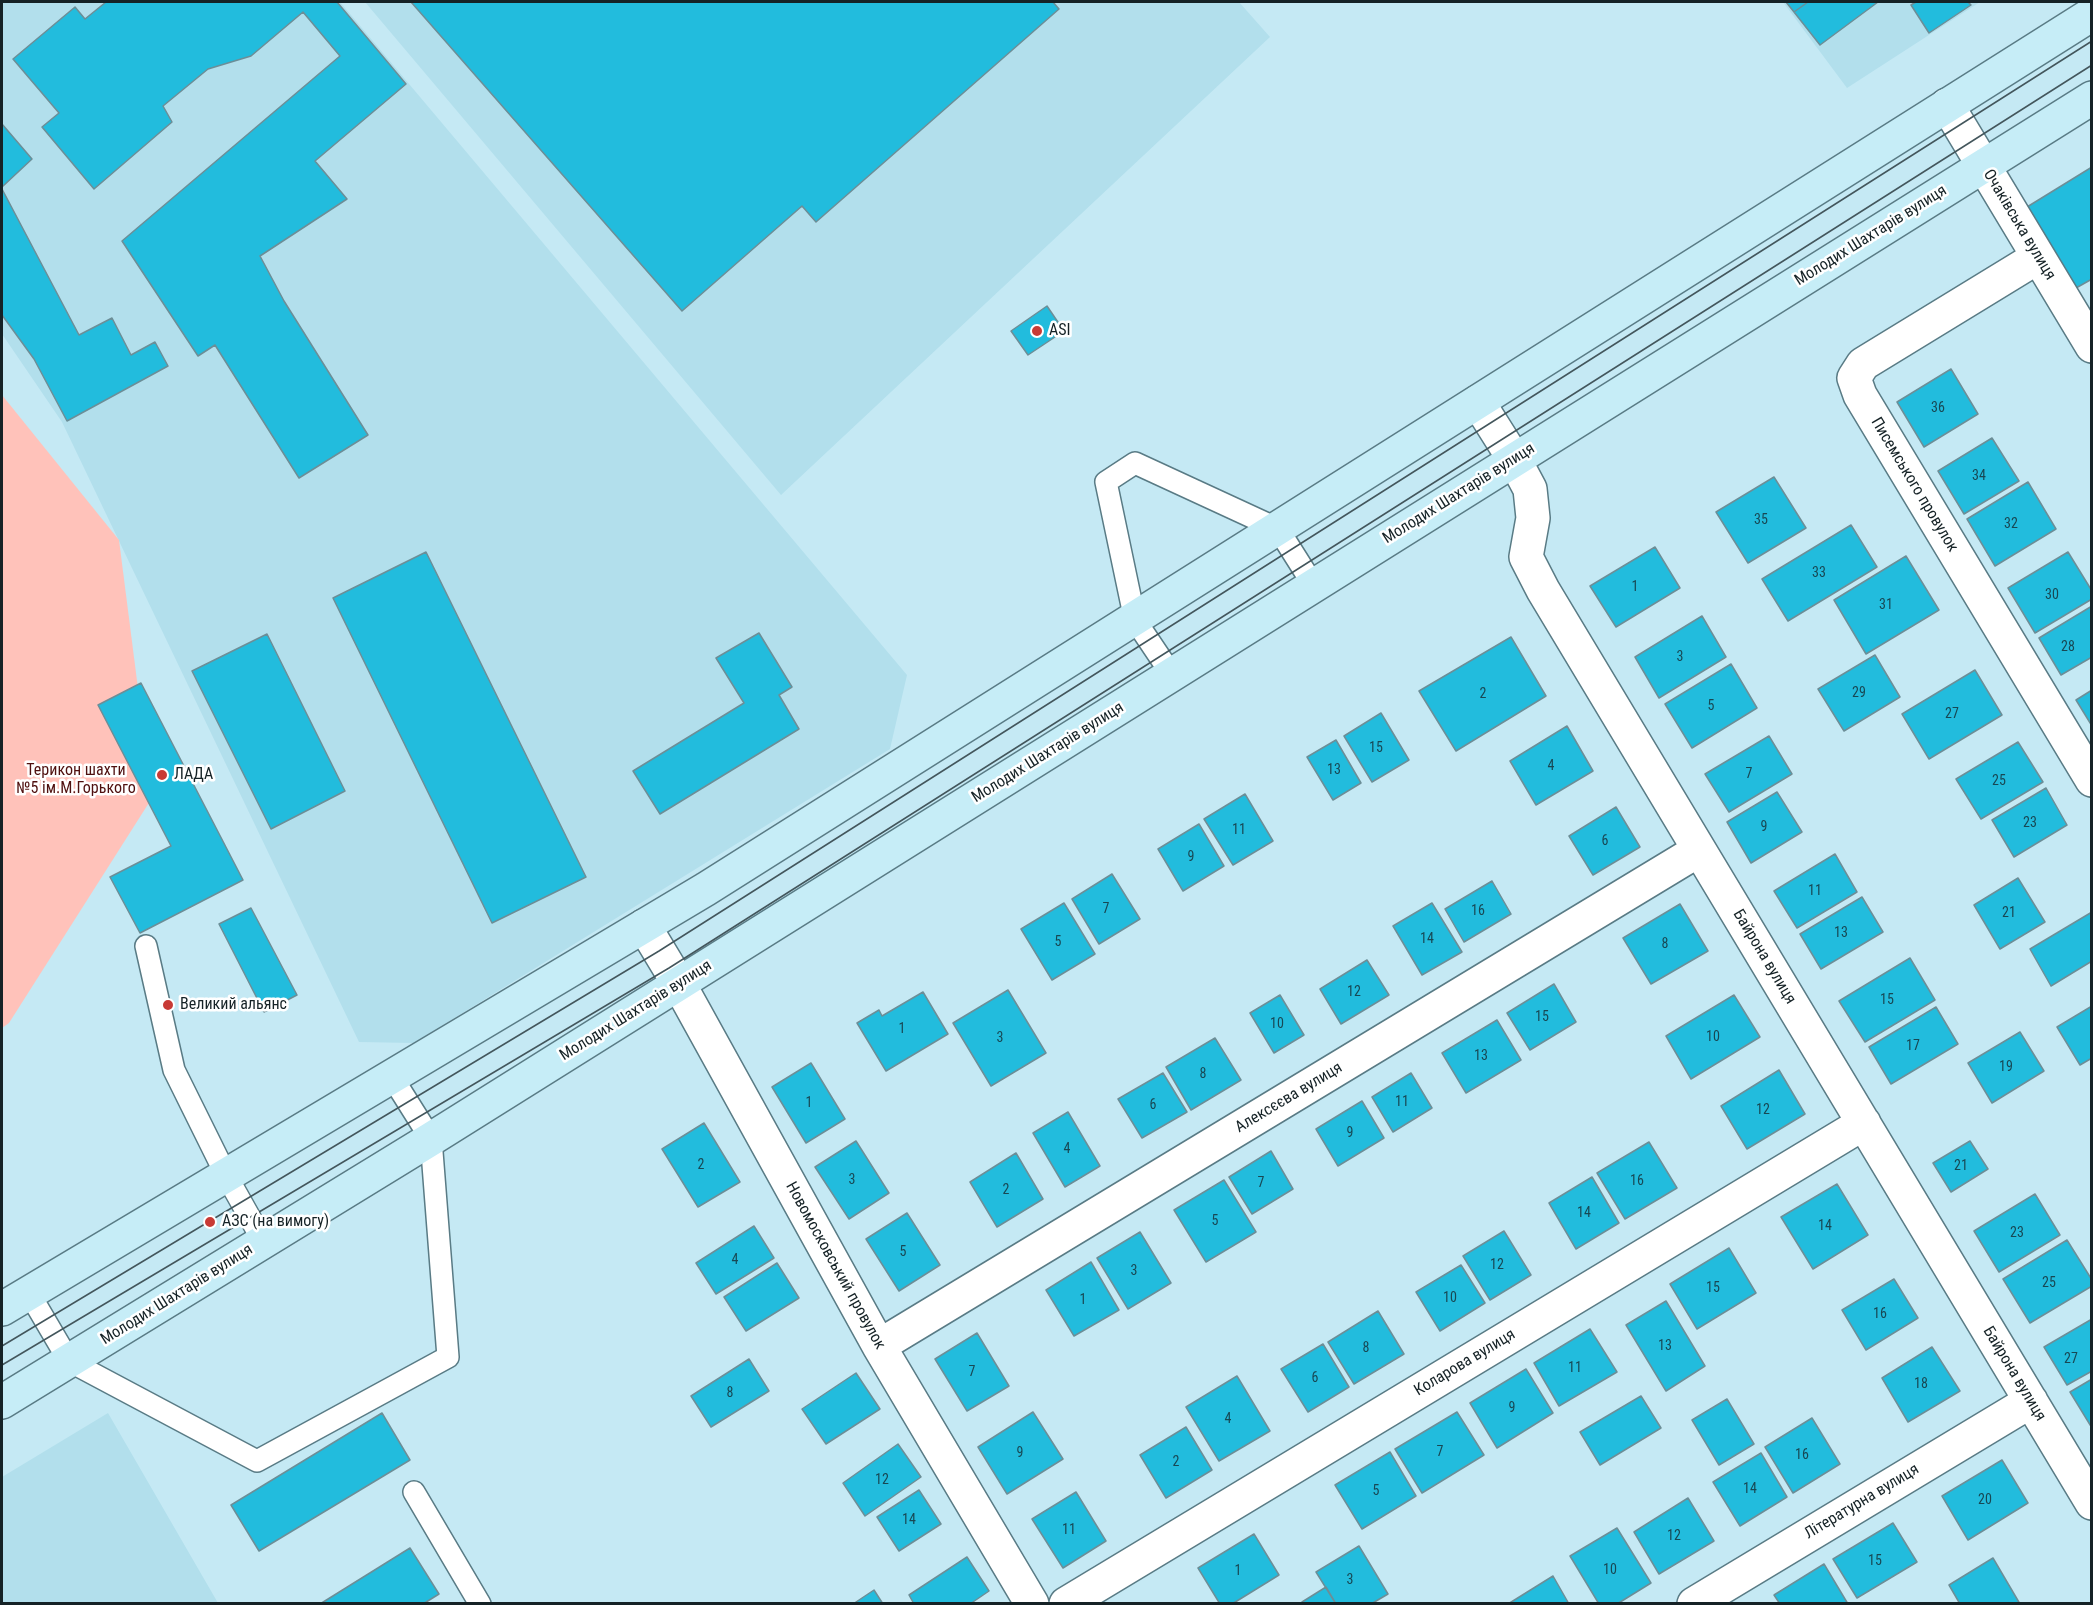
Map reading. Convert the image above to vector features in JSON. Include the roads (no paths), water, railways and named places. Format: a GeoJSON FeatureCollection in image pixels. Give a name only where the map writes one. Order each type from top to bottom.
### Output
{"type":"FeatureCollection","features":[{"type":"Feature","properties":{"kind":"main road"},"geometry":{"type":"LineString","coordinates":[[15,1301],[706,890],[2091,14]]}},
{"type":"Feature","properties":{"kind":"main road","name":"Молодих Шахтарів вулиця"},"geometry":{"type":"LineString","coordinates":[[2,1402],[431,1139],[2091,98]]}},
{"type":"Feature","properties":{"kind":"street","name":"Очаківська вулиця"},"geometry":{"type":"LineString","coordinates":[[1947,105],[2091,346]]}},
{"type":"Feature","properties":{"kind":"street","name":"Писемського провулок"},"geometry":{"type":"LineString","coordinates":[[2038,257],[1863,364],[1854,378],[1860,395],[2091,780]]}},
{"type":"Feature","properties":{"kind":"street","name":"Байрона вулиця"},"geometry":{"type":"LineString","coordinates":[[1478,402],[1530,489],[1533,518],[1526,556],[1543,590],[2091,1503]]}},
{"type":"Feature","properties":{"kind":"street","name":"Алексєєва вулиця"},"geometry":{"type":"LineString","coordinates":[[879,1346],[1699,850]]}},
{"type":"Feature","properties":{"kind":"street","name":"Новомосковський провулок"},"geometry":{"type":"LineString","coordinates":[[644,926],[679,984],[879,1346],[1032,1604]]}},
{"type":"Feature","properties":{"kind":"street","name":"Коларова вулиця"},"geometry":{"type":"LineString","coordinates":[[1066,1604],[1864,1123]]}},
{"type":"Feature","properties":{"kind":"street","name":"Літературна вулиця"},"geometry":{"type":"LineString","coordinates":[[1694,1604],[2031,1401]]}},
{"type":"Feature","properties":{"kind":"lane"},"geometry":{"type":"LineString","coordinates":[[1172,675],[1135,620],[1106,482],[1135,463],[1278,528],[1314,586]]}},
{"type":"Feature","properties":{"kind":"lane"},"geometry":{"type":"LineString","coordinates":[[146,946],[174,1070],[226,1175],[262,1241]]}},
{"type":"Feature","properties":{"kind":"lane"},"geometry":{"type":"LineString","coordinates":[[15,1301],[69,1361],[257,1461],[448,1357],[431,1139],[392,1077]]}},
{"type":"Feature","properties":{"kind":"lane"},"geometry":{"type":"LineString","coordinates":[[414,1492],[480,1604]]}},
{"type":"Feature","properties":{"kind":"tram line"},"geometry":{"type":"LineString","coordinates":[[2,1346],[659,951],[2092,41]]}},
{"type":"Feature","properties":{"kind":"tram line"},"geometry":{"type":"LineString","coordinates":[[2,1365],[669,968],[2092,65]]}},
{"type":"Feature","properties":{"kind":"place","name":"ASI"},"geometry":{"type":"Point","coordinates":[1037,331]}},
{"type":"Feature","properties":{"kind":"place","name":"ЛАДА"},"geometry":{"type":"Point","coordinates":[162,775]}},
{"type":"Feature","properties":{"kind":"place","name":"Великий альянс"},"geometry":{"type":"Point","coordinates":[168,1005]}},
{"type":"Feature","properties":{"kind":"place","name":"АЗС (на вимогу)"},"geometry":{"type":"Point","coordinates":[210,1222]}},
{"type":"Feature","properties":{"kind":"park label","name":"Терикон шахти №5 ім.М.Горького"},"geometry":{"type":"Point","coordinates":[76,780]}}]}
